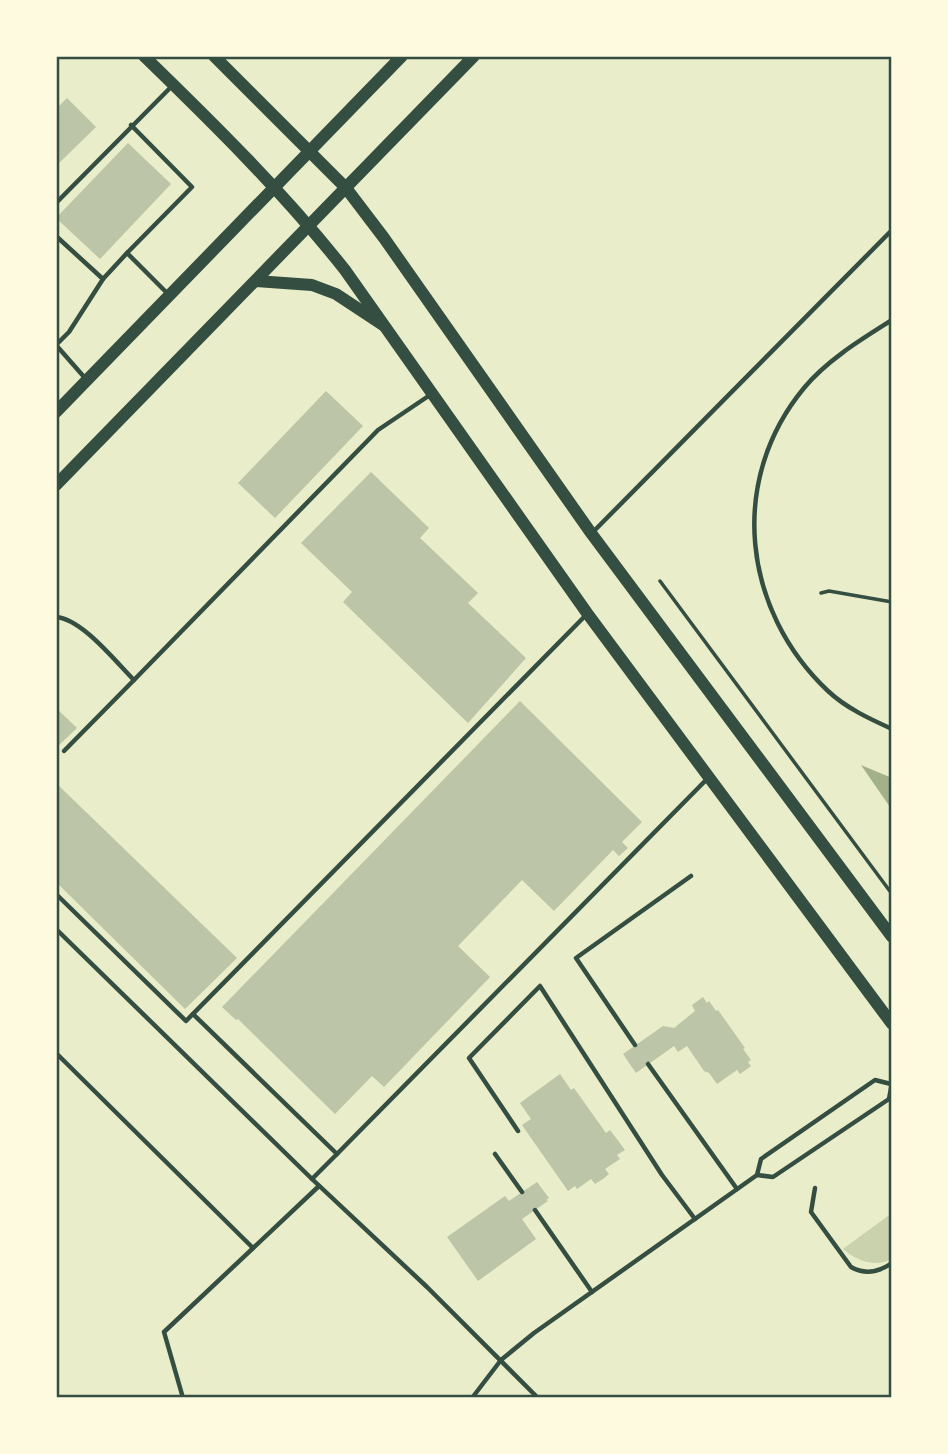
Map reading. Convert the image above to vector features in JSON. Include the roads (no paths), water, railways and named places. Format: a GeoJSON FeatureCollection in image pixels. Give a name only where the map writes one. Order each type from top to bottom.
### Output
{"type":"FeatureCollection","features":[{"type":"Feature","properties":{"kind":"main road"},"geometry":{"type":"LineString","coordinates":[[144,56],[274,186],[310,225],[345,270],[587,613],[892,1024]]}},
{"type":"Feature","properties":{"kind":"main road"},"geometry":{"type":"LineString","coordinates":[[214,56],[346,188],[591,533],[892,937]]}},
{"type":"Feature","properties":{"kind":"main road"},"geometry":{"type":"LineString","coordinates":[[56,412],[402,56]]}},
{"type":"Feature","properties":{"kind":"main road"},"geometry":{"type":"LineString","coordinates":[[56,485],[474,56]]}},
{"type":"Feature","properties":{"kind":"main road"},"geometry":{"type":"LineString","coordinates":[[256,281],[312,285],[336,294],[383,325]]}},
{"type":"Feature","properties":{"kind":"lane"},"geometry":{"type":"LineString","coordinates":[[56,203],[173,85]]}},
{"type":"Feature","properties":{"kind":"lane"},"geometry":{"type":"LineString","coordinates":[[87,380],[56,345],[69,332],[103,279],[191,187],[131,125]]}},
{"type":"Feature","properties":{"kind":"lane"},"geometry":{"type":"LineString","coordinates":[[591,533],[892,230]]}},
{"type":"Feature","properties":{"kind":"lane"},"geometry":{"type":"LineString","coordinates":[[56,236],[103,279]]}},
{"type":"Feature","properties":{"kind":"lane"},"geometry":{"type":"LineString","coordinates":[[127,253],[169,295]]}},
{"type":"Feature","properties":{"kind":"lane"},"geometry":{"type":"LineString","coordinates":[[892,320],[834,361],[804,388],[779,426],[768,451],[758,484],[754,522],[758,572],[771,613],[797,657],[830,692],[866,718],[892,729]]}},
{"type":"Feature","properties":{"kind":"lane"},"geometry":{"type":"LineString","coordinates":[[64,751],[378,430],[431,394]]}},
{"type":"Feature","properties":{"kind":"lane"},"geometry":{"type":"LineString","coordinates":[[56,894],[186,1021],[587,613]]}},
{"type":"Feature","properties":{"kind":"lane"},"geometry":{"type":"LineString","coordinates":[[56,617],[66,618],[86,633],[134,680]]}},
{"type":"Feature","properties":{"kind":"lane"},"geometry":{"type":"LineString","coordinates":[[313,1180],[708,778]]}},
{"type":"Feature","properties":{"kind":"lane"},"geometry":{"type":"LineString","coordinates":[[635,1045],[576,958],[691,876]]}},
{"type":"Feature","properties":{"kind":"lane"},"geometry":{"type":"LineString","coordinates":[[56,929],[319,1186],[427,1287],[538,1398]]}},
{"type":"Feature","properties":{"kind":"lane"},"geometry":{"type":"LineString","coordinates":[[518,1131],[469,1058],[540,986],[662,1175],[695,1219]]}},
{"type":"Feature","properties":{"kind":"lane"},"geometry":{"type":"LineString","coordinates":[[193,1014],[337,1154]]}},
{"type":"Feature","properties":{"kind":"lane"},"geometry":{"type":"LineString","coordinates":[[56,1053],[253,1248]]}},
{"type":"Feature","properties":{"kind":"lane"},"geometry":{"type":"LineString","coordinates":[[648,1064],[737,1189]]}},
{"type":"Feature","properties":{"kind":"lane"},"geometry":{"type":"LineString","coordinates":[[471,1398],[501,1360],[757,1175],[761,1159],[875,1080],[891,1083],[888,1100],[773,1177],[757,1175]]}},
{"type":"Feature","properties":{"kind":"lane"},"geometry":{"type":"LineString","coordinates":[[495,1154],[522,1192]]}},
{"type":"Feature","properties":{"kind":"lane"},"geometry":{"type":"LineString","coordinates":[[183,1398],[164,1332],[319,1186]]}},
{"type":"Feature","properties":{"kind":"lane"},"geometry":{"type":"LineString","coordinates":[[815,1188],[811,1212],[851,1267],[860,1272],[883,1270],[892,1263]]}},
{"type":"Feature","properties":{"kind":"lane"},"geometry":{"type":"LineString","coordinates":[[535,1210],[592,1292]]}}]}
